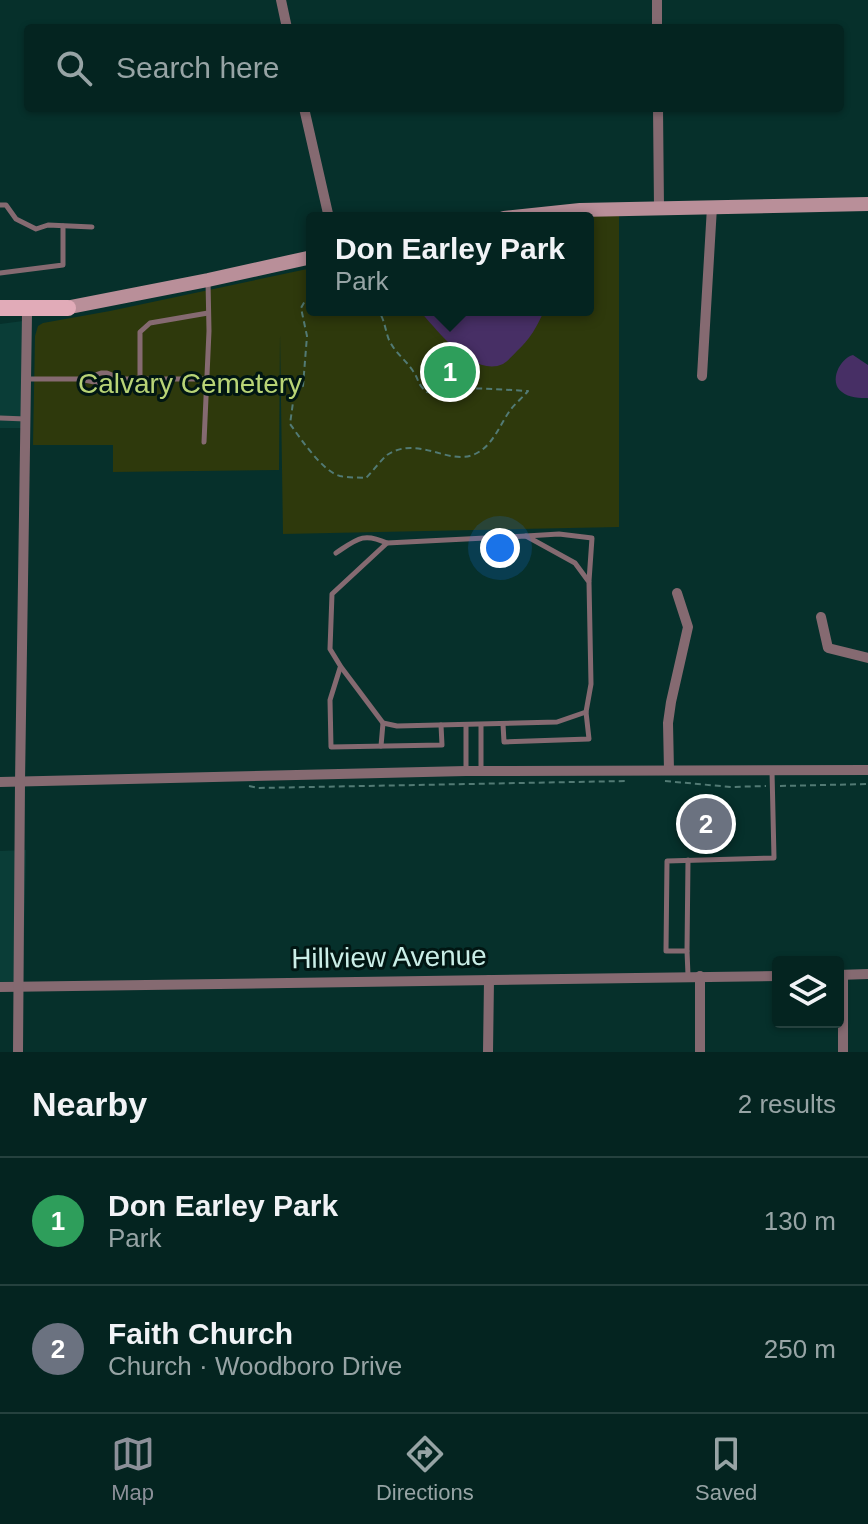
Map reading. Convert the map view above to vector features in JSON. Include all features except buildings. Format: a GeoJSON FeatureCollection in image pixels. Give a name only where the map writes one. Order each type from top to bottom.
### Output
{"type":"FeatureCollection","features":[{"type":"Feature","properties":{"kind":"main road"},"geometry":{"type":"LineString","coordinates":[[561,212],[868,204]]}},
{"type":"Feature","properties":{"kind":"main road"},"geometry":{"type":"LineString","coordinates":[[0,316],[68,308],[306,258]]}},
{"type":"Feature","properties":{"kind":"main road"},"geometry":{"type":"LineString","coordinates":[[0,308],[68,308]]}},
{"type":"Feature","properties":{"kind":"street"},"geometry":{"type":"LineString","coordinates":[[281,0],[286,24]]}},
{"type":"Feature","properties":{"kind":"street"},"geometry":{"type":"LineString","coordinates":[[657,0],[657,24]]}},
{"type":"Feature","properties":{"kind":"street"},"geometry":{"type":"LineString","coordinates":[[305,112],[328,212]]}},
{"type":"Feature","properties":{"kind":"street"},"geometry":{"type":"LineString","coordinates":[[658,112],[659,208]]}},
{"type":"Feature","properties":{"kind":"street"},"geometry":{"type":"LineString","coordinates":[[702,376],[712,207]]}},
{"type":"Feature","properties":{"kind":"street"},"geometry":{"type":"LineString","coordinates":[[18,1052],[27,314]]}},
{"type":"Feature","properties":{"kind":"street"},"geometry":{"type":"LineString","coordinates":[[669,770],[668,723],[688,627],[677,593]]}},
{"type":"Feature","properties":{"kind":"street"},"geometry":{"type":"LineString","coordinates":[[821,617],[828,648],[868,658]]}},
{"type":"Feature","properties":{"kind":"street"},"geometry":{"type":"LineString","coordinates":[[0,782],[466,771],[868,770]]}},
{"type":"Feature","properties":{"kind":"street"},"geometry":{"type":"LineString","coordinates":[[844,975],[868,974]]}},
{"type":"Feature","properties":{"kind":"street"},"geometry":{"type":"LineString","coordinates":[[700,976],[700,1052]]}},
{"type":"Feature","properties":{"kind":"street","name":"Hillview Avenue"},"geometry":{"type":"LineString","coordinates":[[0,987],[772,976]]}},
{"type":"Feature","properties":{"kind":"street"},"geometry":{"type":"LineString","coordinates":[[488,1052],[489,980]]}},
{"type":"Feature","properties":{"kind":"street"},"geometry":{"type":"LineString","coordinates":[[842,1028],[843,1052]]}},
{"type":"Feature","properties":{"kind":"lane"},"geometry":{"type":"LineString","coordinates":[[0,205],[6,205],[16,219],[36,229],[48,225],[92,227]]}},
{"type":"Feature","properties":{"kind":"lane"},"geometry":{"type":"LineString","coordinates":[[0,273],[63,265],[63,226]]}},
{"type":"Feature","properties":{"kind":"lane"},"geometry":{"type":"LineString","coordinates":[[204,442],[208,280]]}},
{"type":"Feature","properties":{"kind":"lane"},"geometry":{"type":"LineString","coordinates":[[140,379],[139,336],[142,329],[150,323],[208,313]]}},
{"type":"Feature","properties":{"kind":"lane"},"geometry":{"type":"LineString","coordinates":[[83,379],[107,373],[122,379]]}},
{"type":"Feature","properties":{"kind":"lane"},"geometry":{"type":"LineString","coordinates":[[26,379],[83,379],[106,383],[122,379],[206,379]]}},
{"type":"Feature","properties":{"kind":"lane"},"geometry":{"type":"LineString","coordinates":[[0,418],[26,419]]}},
{"type":"Feature","properties":{"kind":"lane"},"geometry":{"type":"LineString","coordinates":[[336,553],[357,539],[373,536],[387,543],[559,534],[592,538],[589,582],[591,684],[586,712],[589,739],[504,742],[503,724]]}},
{"type":"Feature","properties":{"kind":"lane"},"geometry":{"type":"LineString","coordinates":[[526,536],[575,563],[589,582]]}},
{"type":"Feature","properties":{"kind":"lane"},"geometry":{"type":"LineString","coordinates":[[387,543],[332,594],[330,649],[383,723],[397,726],[557,722],[586,712]]}},
{"type":"Feature","properties":{"kind":"lane"},"geometry":{"type":"LineString","coordinates":[[341,667],[330,700],[331,747],[442,745],[441,725]]}},
{"type":"Feature","properties":{"kind":"lane"},"geometry":{"type":"LineString","coordinates":[[381,746],[383,723]]}},
{"type":"Feature","properties":{"kind":"lane"},"geometry":{"type":"LineString","coordinates":[[466,725],[466,771]]}},
{"type":"Feature","properties":{"kind":"lane"},"geometry":{"type":"LineString","coordinates":[[481,725],[481,771]]}},
{"type":"Feature","properties":{"kind":"lane"},"geometry":{"type":"LineString","coordinates":[[687,951],[666,951],[667,861],[774,858],[772,771]]}},
{"type":"Feature","properties":{"kind":"lane"},"geometry":{"type":"LineString","coordinates":[[688,860],[688,976]]}},
{"type":"Feature","properties":{"kind":"path"},"geometry":{"type":"LineString","coordinates":[[306,299],[301,308],[307,336],[303,386],[295,388],[290,424],[309,450],[330,470],[338,475],[366,478],[386,456],[405,448],[424,448],[467,458],[482,451],[511,408],[528,391],[469,387],[427,392],[418,385],[415,373],[393,348],[383,316]]}},
{"type":"Feature","properties":{"kind":"path"},"geometry":{"type":"LineString","coordinates":[[243,785],[258,788],[627,781]]}},
{"type":"Feature","properties":{"kind":"path"},"geometry":{"type":"LineString","coordinates":[[658,781],[731,787],[868,784]]}},
{"type":"Feature","properties":{"kind":"shaded area"},"geometry":{"type":"Polygon","coordinates":[[[424,316],[542,316],[521,347],[503,364],[480,364],[445,339],[424,316]]]}},
{"type":"Feature","properties":{"kind":"shaded area"},"geometry":{"type":"Polygon","coordinates":[[[23,321],[22,428],[0,428],[0,324],[23,321]]]}},
{"type":"Feature","properties":{"kind":"shaded area"},"geometry":{"type":"Polygon","coordinates":[[[853,355],[868,365],[868,398],[845,394],[838,388],[837,371],[853,355]]]}},
{"type":"Feature","properties":{"kind":"shaded area"},"geometry":{"type":"Polygon","coordinates":[[[26,850],[23,981],[0,982],[0,851],[26,850]]]}},
{"type":"Feature","properties":{"kind":"green space","name":"Calvary Cemetery"},"geometry":{"type":"Polygon","coordinates":[[[619,209],[619,527],[283,534],[280,334],[279,470],[113,472],[113,445],[33,445],[35,336],[38,326],[43,323],[306,269],[306,316],[594,316],[594,213],[619,209]]]}},
{"type":"Feature","properties":{"kind":"place","name":"Don Earley Park"},"geometry":{"type":"Point","coordinates":[450,372]}},
{"type":"Feature","properties":{"kind":"place","name":"Faith Church"},"geometry":{"type":"Point","coordinates":[706,824]}}]}
